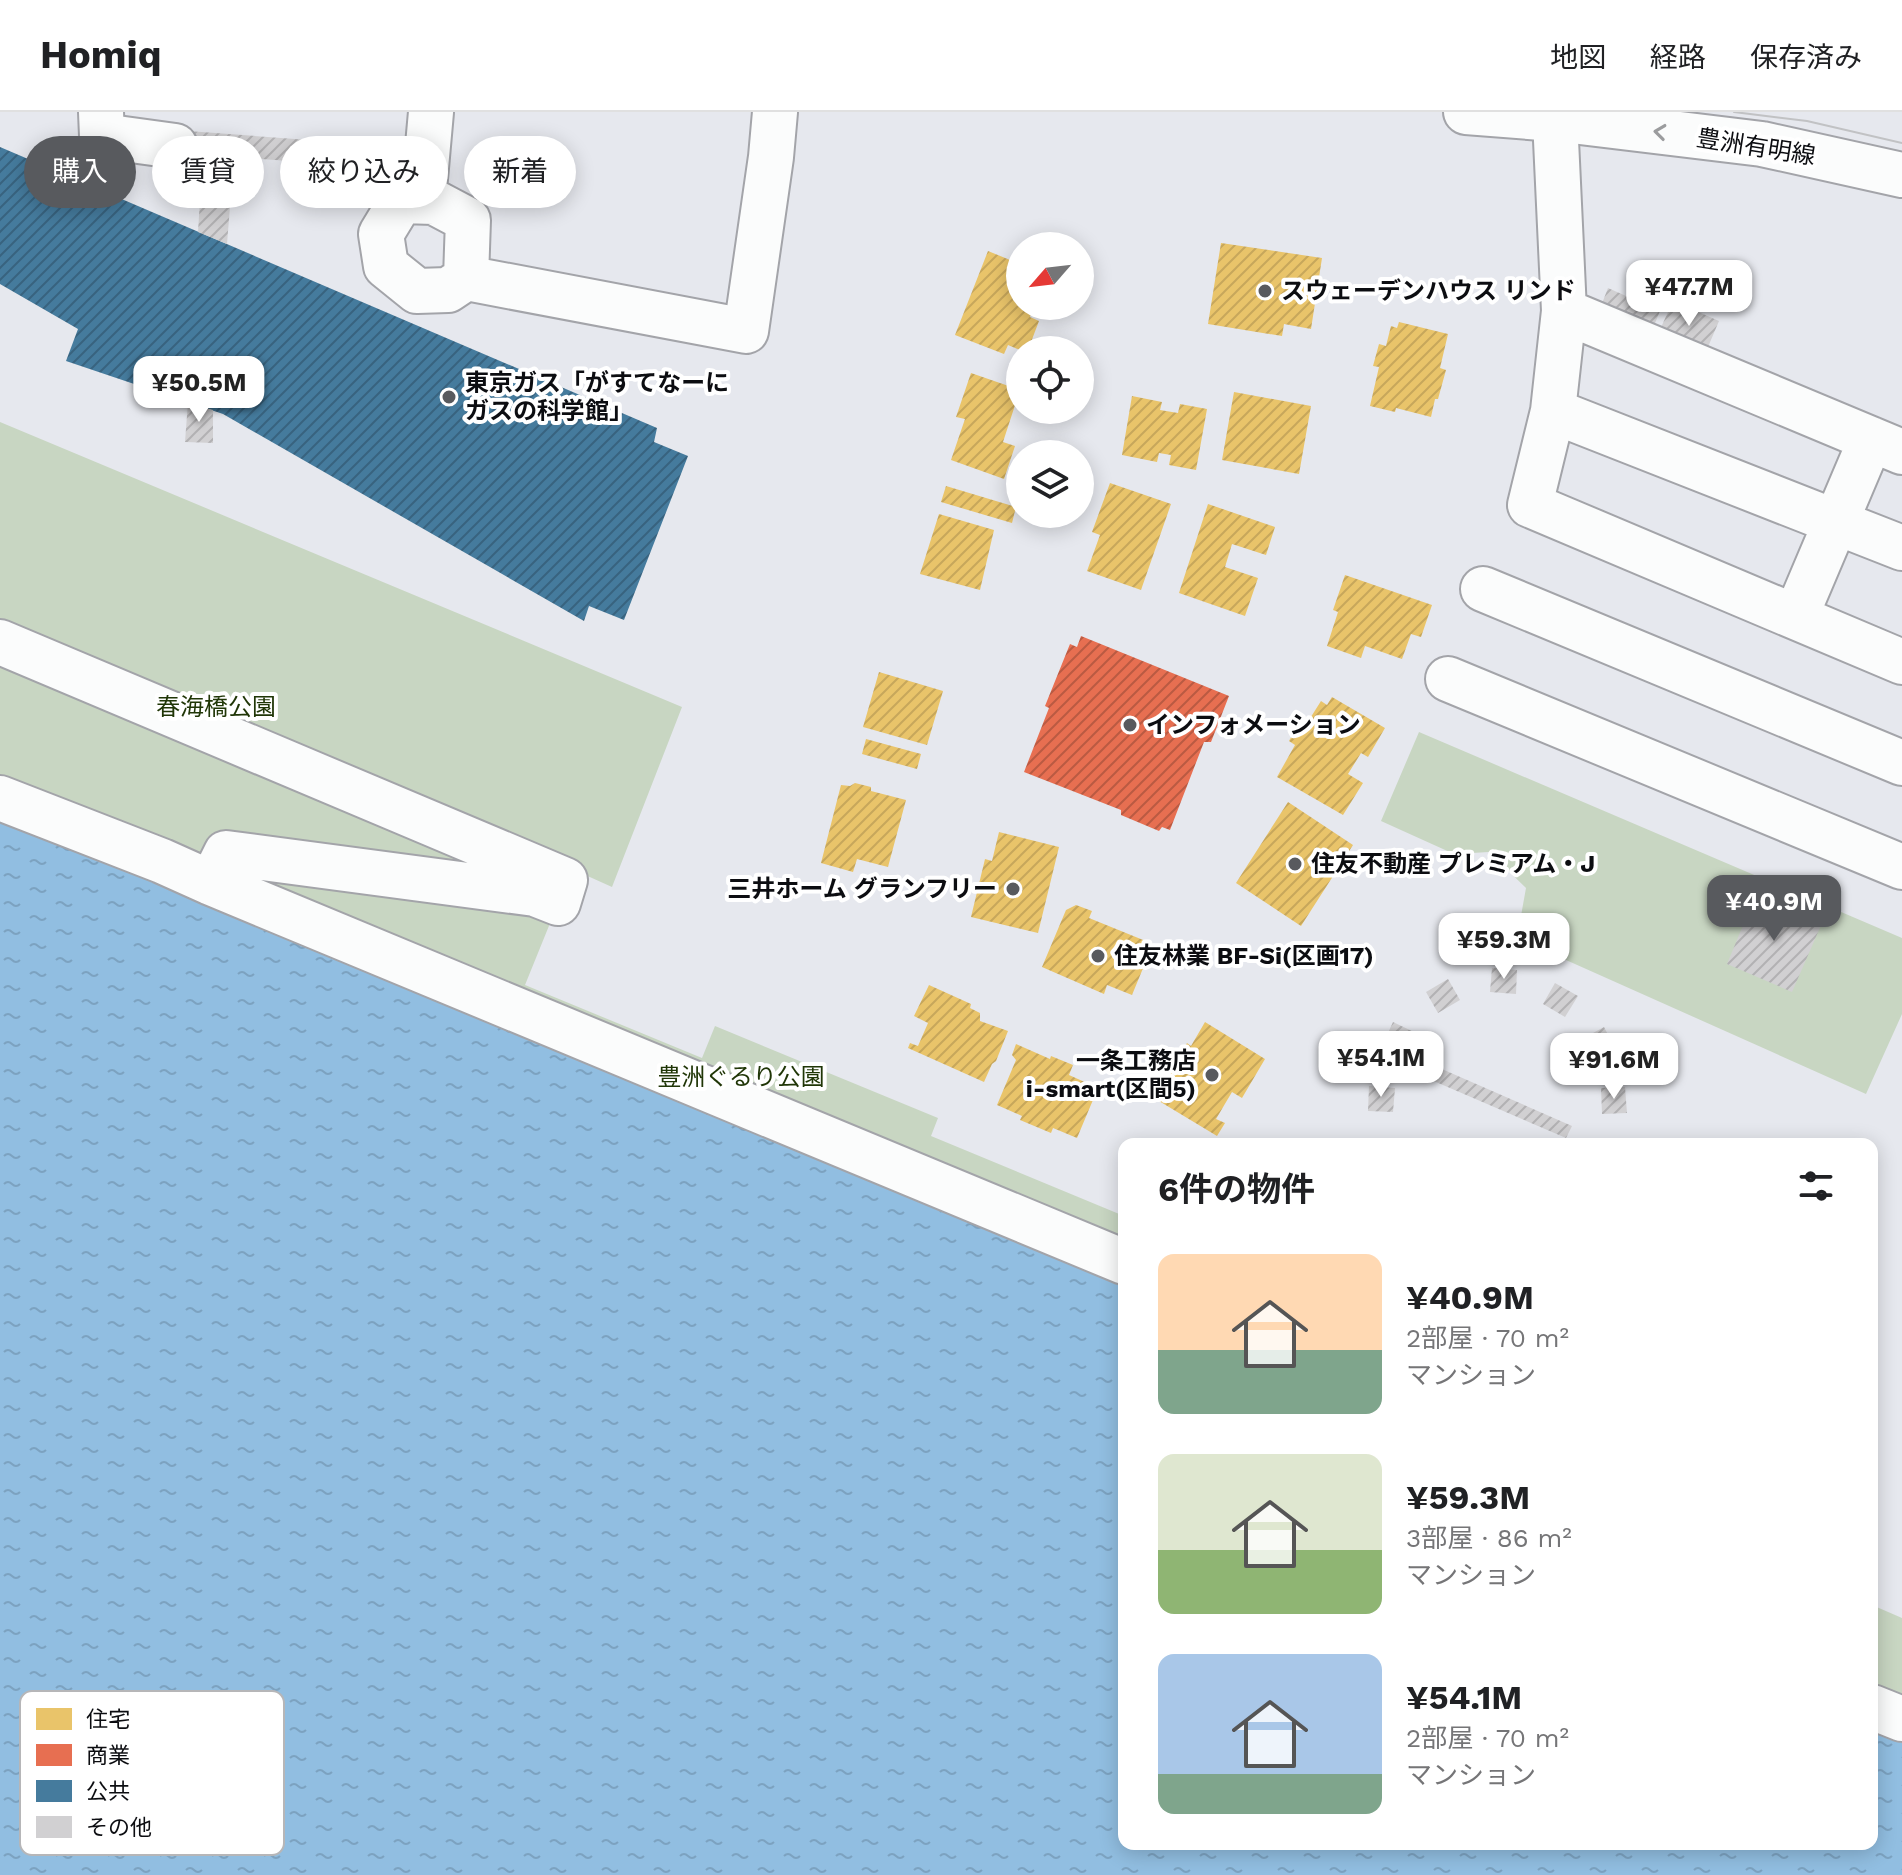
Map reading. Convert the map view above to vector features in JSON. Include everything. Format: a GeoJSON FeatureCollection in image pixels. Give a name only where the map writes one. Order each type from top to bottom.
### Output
{"type":"FeatureCollection","features":[{"type":"Feature","properties":{"kind":"street"},"geometry":{"type":"LineString","coordinates":[[101,112],[102,136],[152,143]]}},
{"type":"Feature","properties":{"kind":"street"},"geometry":{"type":"LineString","coordinates":[[429,136],[431,112]]}},
{"type":"Feature","properties":{"kind":"street"},"geometry":{"type":"LineString","coordinates":[[397,208],[381,234],[386,266],[417,291],[448,290],[466,278],[746,331],[775,112]]}},
{"type":"Feature","properties":{"kind":"street","name":"豊洲有明線"},"geometry":{"type":"LineString","coordinates":[[1466,112],[1555,119],[1762,144],[1902,175]]}},
{"type":"Feature","properties":{"kind":"street"},"geometry":{"type":"LineString","coordinates":[[1555,119],[1564,311],[1553,411],[1530,505],[1902,662]]}},
{"type":"Feature","properties":{"kind":"street"},"geometry":{"type":"LineString","coordinates":[[445,208],[468,220],[466,278]]}},
{"type":"Feature","properties":{"kind":"street"},"geometry":{"type":"LineString","coordinates":[[1564,311],[1886,446],[1836,521],[1796,616]]}},
{"type":"Feature","properties":{"kind":"street"},"geometry":{"type":"LineString","coordinates":[[1553,411],[1902,548]]}},
{"type":"Feature","properties":{"kind":"street"},"geometry":{"type":"LineString","coordinates":[[1483,589],[1902,763]]}},
{"type":"Feature","properties":{"kind":"street"},"geometry":{"type":"LineString","coordinates":[[0,642],[565,880],[558,903],[535,894],[226,853],[211,883]]}},
{"type":"Feature","properties":{"kind":"street"},"geometry":{"type":"LineString","coordinates":[[1448,679],[1902,867]]}},
{"type":"Feature","properties":{"kind":"street"},"geometry":{"type":"LineString","coordinates":[[0,798],[162,861],[1118,1260]]}},
{"type":"Feature","properties":{"kind":"street"},"geometry":{"type":"LineString","coordinates":[[1878,1709],[1902,1719]]}},
{"type":"Feature","properties":{"kind":"green space","name":"春海橋公園"},"geometry":{"type":"Polygon","coordinates":[[[0,422],[682,707],[612,887],[572,869],[525,985],[702,1058],[715,1026],[938,1118],[931,1136],[1118,1214],[1118,1271],[0,813],[0,422]]]}},
{"type":"Feature","properties":{"kind":"green space"},"geometry":{"type":"Polygon","coordinates":[[[1419,732],[1902,938],[1902,1014],[1866,1094],[1517,938],[1526,888],[1489,852],[1454,854],[1381,821],[1419,732]]]}},
{"type":"Feature","properties":{"kind":"green space"},"geometry":{"type":"Polygon","coordinates":[[[1878,1608],[1902,1618],[1902,1740],[1878,1730],[1878,1608]]]}},
{"type":"Feature","properties":{"kind":"water"},"geometry":{"type":"Polygon","coordinates":[[[0,812],[1118,1271],[1118,1850],[1878,1850],[1878,1733],[1902,1743],[1902,1875],[0,1875],[0,812]]]}},
{"type":"Feature","properties":{"kind":"building: 住宅","name":"スウェーデンハウス リンド"},"geometry":{"type":"Polygon","coordinates":[[[1221,243],[1322,258],[1311,329],[1284,324],[1282,336],[1208,324],[1221,243]]]}},
{"type":"Feature","properties":{"kind":"building: 住宅"},"geometry":{"type":"Polygon","coordinates":[[[988,251],[1006,258],[1006,320],[1039,321],[1033,336],[1006,336],[1004,354],[955,335],[988,251]]]}},
{"type":"Feature","properties":{"kind":"building: 住宅"},"geometry":{"type":"Polygon","coordinates":[[[1399,322],[1448,334],[1440,368],[1446,370],[1431,417],[1396,408],[1395,412],[1370,406],[1379,367],[1373,366],[1379,344],[1386,346],[1391,326],[1397,328],[1399,322]]]}},
{"type":"Feature","properties":{"kind":"building: 住宅"},"geometry":{"type":"Polygon","coordinates":[[[971,373],[1006,385],[1006,424],[1009,424],[1003,442],[1006,443],[1004,479],[951,460],[965,419],[956,417],[971,373]]]}},
{"type":"Feature","properties":{"kind":"building: 住宅"},"geometry":{"type":"Polygon","coordinates":[[[1234,392],[1311,406],[1299,474],[1222,460],[1234,392]]]}},
{"type":"Feature","properties":{"kind":"building: 住宅"},"geometry":{"type":"Polygon","coordinates":[[[1132,396],[1162,402],[1160,410],[1178,413],[1180,404],[1207,409],[1196,470],[1169,465],[1171,455],[1159,453],[1157,462],[1122,455],[1132,396]]]}},
{"type":"Feature","properties":{"kind":"building: 住宅"},"geometry":{"type":"Polygon","coordinates":[[[1110,483],[1171,504],[1141,590],[1087,571],[1100,535],[1092,532],[1110,483]]]}},
{"type":"Feature","properties":{"kind":"building: 住宅"},"geometry":{"type":"Polygon","coordinates":[[[946,486],[1006,504],[1006,521],[941,502],[946,486]]]}},
{"type":"Feature","properties":{"kind":"building: 住宅"},"geometry":{"type":"Polygon","coordinates":[[[1208,504],[1275,527],[1266,555],[1232,544],[1225,567],[1258,578],[1245,616],[1179,593],[1208,504]]]}},
{"type":"Feature","properties":{"kind":"building: 住宅"},"geometry":{"type":"Polygon","coordinates":[[[939,514],[994,530],[980,590],[920,574],[939,514]]]}},
{"type":"Feature","properties":{"kind":"building: 住宅"},"geometry":{"type":"Polygon","coordinates":[[[1345,575],[1432,605],[1421,637],[1411,634],[1402,659],[1365,646],[1361,658],[1327,646],[1338,612],[1333,610],[1345,575]]]}},
{"type":"Feature","properties":{"kind":"building: 住宅"},"geometry":{"type":"Polygon","coordinates":[[[879,672],[943,691],[927,745],[863,727],[879,672]]]}},
{"type":"Feature","properties":{"kind":"building: 住宅"},"geometry":{"type":"Polygon","coordinates":[[[1332,697],[1385,728],[1368,757],[1361,753],[1348,774],[1363,783],[1343,815],[1277,777],[1295,745],[1289,741],[1303,716],[1309,720],[1321,701],[1327,705],[1332,697]]]}},
{"type":"Feature","properties":{"kind":"building: 住宅"},"geometry":{"type":"Polygon","coordinates":[[[866,739],[921,754],[917,769],[862,754],[866,739]]]}},
{"type":"Feature","properties":{"kind":"building: 住宅"},"geometry":{"type":"Polygon","coordinates":[[[855,783],[871,787],[871,791],[906,800],[888,867],[857,859],[853,872],[821,863],[841,785],[855,783]]]}},
{"type":"Feature","properties":{"kind":"building: 住宅","name":"住友不動産 プレミアム・J"},"geometry":{"type":"Polygon","coordinates":[[[1288,802],[1353,845],[1301,926],[1236,883],[1288,802]]]}},
{"type":"Feature","properties":{"kind":"building: 住宅","name":"三井ホーム グランフリー"},"geometry":{"type":"Polygon","coordinates":[[[999,832],[1059,847],[1038,933],[971,917],[985,859],[992,861],[999,832]]]}},
{"type":"Feature","properties":{"kind":"building: 住宅","name":"住友林業 BF-Si(区画17)"},"geometry":{"type":"Polygon","coordinates":[[[1076,905],[1092,911],[1089,918],[1153,944],[1132,995],[1107,985],[1104,994],[1042,967],[1066,910],[1076,905]]]}},
{"type":"Feature","properties":{"kind":"building: 住宅"},"geometry":{"type":"Polygon","coordinates":[[[929,985],[971,1004],[970,1008],[980,1013],[980,1021],[1008,1031],[984,1082],[908,1048],[910,1043],[918,1046],[928,1023],[914,1016],[929,985]]]}},
{"type":"Feature","properties":{"kind":"building: 住宅","name":"一条工務店 i-smart(区間5)"},"geometry":{"type":"Polygon","coordinates":[[[1205,1022],[1265,1059],[1242,1098],[1232,1092],[1216,1119],[1225,1123],[1217,1136],[1154,1098],[1187,1043],[1191,1046],[1205,1022]]]}},
{"type":"Feature","properties":{"kind":"building: 住宅"},"geometry":{"type":"Polygon","coordinates":[[[1016,1044],[1073,1065],[1069,1075],[1098,1088],[1077,1138],[1053,1128],[1051,1133],[1020,1120],[1022,1116],[997,1105],[1016,1060],[1012,1055],[1016,1044]]]}},
{"type":"Feature","properties":{"kind":"building: 商業","name":"インフォメーション"},"geometry":{"type":"Polygon","coordinates":[[[1081,636],[1229,696],[1211,742],[1204,742],[1170,830],[1162,827],[1159,831],[1121,815],[1121,810],[1024,772],[1049,708],[1045,706],[1070,644],[1077,647],[1081,636]]]}},
{"type":"Feature","properties":{"kind":"building: 公共"},"geometry":{"type":"Polygon","coordinates":[[[0,147],[24,157],[24,208],[136,208],[136,205],[657,428],[654,442],[688,456],[624,620],[589,606],[584,621],[223,414],[66,361],[78,329],[0,284],[0,147]]]}},
{"type":"Feature","properties":{"kind":"building: その他"},"geometry":{"type":"Polygon","coordinates":[[[188,131],[255,136],[188,136],[188,131]]]}},
{"type":"Feature","properties":{"kind":"building: その他"},"geometry":{"type":"Polygon","coordinates":[[[264,137],[280,138],[280,160],[264,159],[264,137]]]}},
{"type":"Feature","properties":{"kind":"building: その他"},"geometry":{"type":"Polygon","coordinates":[[[199,208],[230,208],[227,244],[198,232],[199,208]]]}},
{"type":"Feature","properties":{"kind":"building: その他"},"geometry":{"type":"Polygon","coordinates":[[[1608,288],[1660,311],[1653,328],[1601,306],[1608,288]]]}},
{"type":"Feature","properties":{"kind":"building: その他"},"geometry":{"type":"Polygon","coordinates":[[[1673,301],[1719,321],[1705,354],[1658,334],[1673,301]]]}},
{"type":"Feature","properties":{"kind":"building: その他"},"geometry":{"type":"Polygon","coordinates":[[[188,402],[213,410],[213,443],[185,442],[188,402]]]}},
{"type":"Feature","properties":{"kind":"building: その他"},"geometry":{"type":"Polygon","coordinates":[[[1756,894],[1822,923],[1792,992],[1727,964],[1756,894]]]}},
{"type":"Feature","properties":{"kind":"building: その他"},"geometry":{"type":"Polygon","coordinates":[[[1492,968],[1517,970],[1516,994],[1490,992],[1492,968]]]}},
{"type":"Feature","properties":{"kind":"building: その他"},"geometry":{"type":"Polygon","coordinates":[[[1448,979],[1460,1000],[1438,1013],[1426,992],[1448,979]]]}},
{"type":"Feature","properties":{"kind":"building: その他"},"geometry":{"type":"Polygon","coordinates":[[[1555,983],[1578,996],[1565,1017],[1543,1004],[1555,983]]]}},
{"type":"Feature","properties":{"kind":"building: その他"},"geometry":{"type":"Polygon","coordinates":[[[1393,1022],[1416,1033],[1407,1054],[1383,1044],[1393,1022]]]}},
{"type":"Feature","properties":{"kind":"building: その他"},"geometry":{"type":"Polygon","coordinates":[[[1604,1027],[1616,1050],[1594,1061],[1582,1039],[1604,1027]]]}},
{"type":"Feature","properties":{"kind":"building: その他"},"geometry":{"type":"Polygon","coordinates":[[[1435,1066],[1572,1126],[1566,1138],[1429,1079],[1435,1066]]]}},
{"type":"Feature","properties":{"kind":"building: その他"},"geometry":{"type":"Polygon","coordinates":[[[1369,1086],[1395,1088],[1393,1112],[1368,1111],[1369,1086]]]}},
{"type":"Feature","properties":{"kind":"building: その他"},"geometry":{"type":"Polygon","coordinates":[[[1625,1087],[1627,1113],[1602,1114],[1601,1088],[1625,1087]]]}},
{"type":"Feature","properties":{"kind":"tram line"},"geometry":{"type":"LineString","coordinates":[[1734,112],[1807,121],[1902,143]]}},
{"type":"Feature","properties":{"kind":"place","name":"スウェーデンハウス リンド"},"geometry":{"type":"Point","coordinates":[1265,291]}},
{"type":"Feature","properties":{"kind":"place","name":"東京ガス「がすてなーに ガスの科学館」"},"geometry":{"type":"Point","coordinates":[449,397]}},
{"type":"Feature","properties":{"kind":"place","name":"インフォメーション"},"geometry":{"type":"Point","coordinates":[1130,725]}},
{"type":"Feature","properties":{"kind":"place","name":"住友不動産 プレミアム・J"},"geometry":{"type":"Point","coordinates":[1295,864]}},
{"type":"Feature","properties":{"kind":"place","name":"三井ホーム グランフリー"},"geometry":{"type":"Point","coordinates":[1013,889]}},
{"type":"Feature","properties":{"kind":"place","name":"住友林業 BF-Si(区画17)"},"geometry":{"type":"Point","coordinates":[1098,956]}},
{"type":"Feature","properties":{"kind":"place","name":"一条工務店 i-smart(区間5)"},"geometry":{"type":"Point","coordinates":[1212,1075]}},
{"type":"Feature","properties":{"kind":"park label","name":"豊洲ぐるり公園"},"geometry":{"type":"Point","coordinates":[741,1077]}}]}
